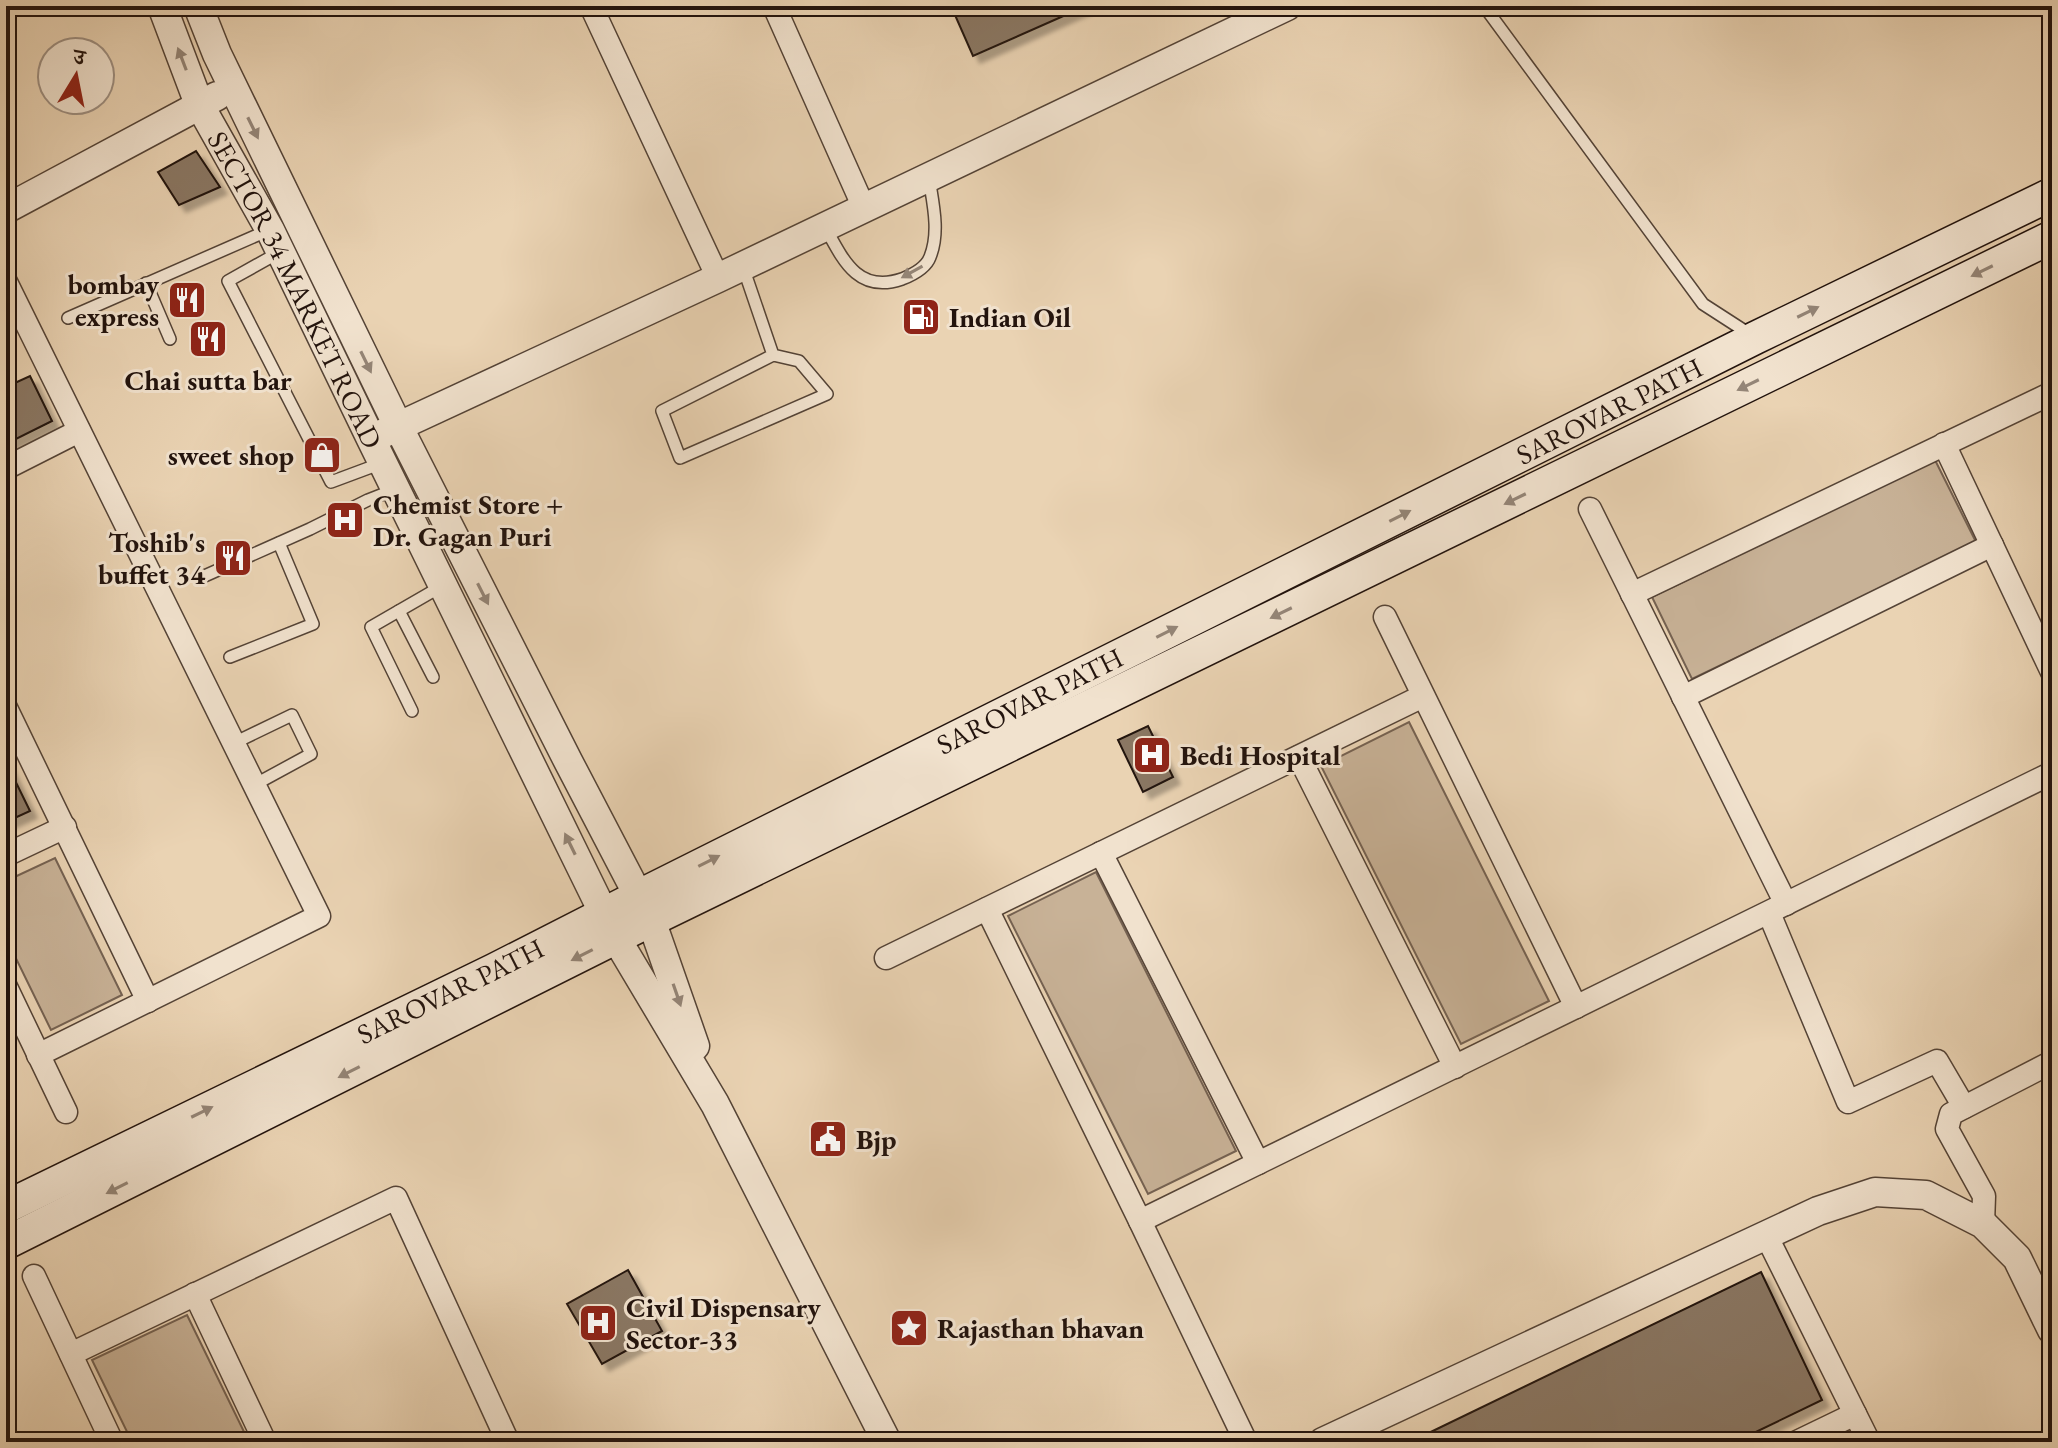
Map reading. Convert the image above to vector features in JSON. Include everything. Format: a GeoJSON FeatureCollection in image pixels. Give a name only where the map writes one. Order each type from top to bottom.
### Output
{"type":"FeatureCollection","features":[{"type":"Feature","properties":{"kind":"main road","name":"SAROVAR PATH"},"geometry":{"type":"LineString","coordinates":[[6,1243],[610,926],[1755,338],[2052,194]]}},
{"type":"Feature","properties":{"kind":"main road","name":"SAROVAR PATH"},"geometry":{"type":"LineString","coordinates":[[645,908],[2052,237]]}},
{"type":"Feature","properties":{"kind":"main road","name":"SAROVAR PATH"},"geometry":{"type":"LineString","coordinates":[[6,1207],[494,970],[610,926]]}},
{"type":"Feature","properties":{"kind":"street","name":"SECTOR 34 MARKET ROAD"},"geometry":{"type":"LineString","coordinates":[[162,6],[199,104],[276,241],[610,926],[715,1104]]}},
{"type":"Feature","properties":{"kind":"street"},"geometry":{"type":"LineString","coordinates":[[198,6],[217,54],[398,426],[645,908],[715,1104],[887,1442]]}},
{"type":"Feature","properties":{"kind":"street"},"geometry":{"type":"LineString","coordinates":[[591,6],[730,272]]}},
{"type":"Feature","properties":{"kind":"street"},"geometry":{"type":"LineString","coordinates":[[781,8],[864,208]]}},
{"type":"Feature","properties":{"kind":"street"},"geometry":{"type":"LineString","coordinates":[[376,451],[398,426],[929,178],[1268,10]]}},
{"type":"Feature","properties":{"kind":"street"},"geometry":{"type":"LineString","coordinates":[[6,209],[234,88]]}},
{"type":"Feature","properties":{"kind":"street"},"geometry":{"type":"LineString","coordinates":[[6,282],[319,916],[38,1055]]}},
{"type":"Feature","properties":{"kind":"street"},"geometry":{"type":"LineString","coordinates":[[1632,594],[2052,393]]}},
{"type":"Feature","properties":{"kind":"street"},"geometry":{"type":"LineString","coordinates":[[6,468],[79,431]]}},
{"type":"Feature","properties":{"kind":"street"},"geometry":{"type":"LineString","coordinates":[[1944,444],[2052,672]]}},
{"type":"Feature","properties":{"kind":"street"},"geometry":{"type":"LineString","coordinates":[[1590,509],[1683,697],[1777,908],[1848,1102],[1937,1061],[1964,1107]]}},
{"type":"Feature","properties":{"kind":"street"},"geometry":{"type":"LineString","coordinates":[[1683,697],[1992,545]]}},
{"type":"Feature","properties":{"kind":"street"},"geometry":{"type":"LineString","coordinates":[[1385,617],[1576,1007]]}},
{"type":"Feature","properties":{"kind":"street"},"geometry":{"type":"LineString","coordinates":[[886,958],[1423,696]]}},
{"type":"Feature","properties":{"kind":"street"},"geometry":{"type":"LineString","coordinates":[[6,708],[148,1001]]}},
{"type":"Feature","properties":{"kind":"street"},"geometry":{"type":"LineString","coordinates":[[1299,757],[1455,1067]]}},
{"type":"Feature","properties":{"kind":"street"},"geometry":{"type":"LineString","coordinates":[[1140,1221],[2052,773]]}},
{"type":"Feature","properties":{"kind":"street"},"geometry":{"type":"LineString","coordinates":[[6,855],[65,827]]}},
{"type":"Feature","properties":{"kind":"street"},"geometry":{"type":"LineString","coordinates":[[1101,853],[1258,1163]]}},
{"type":"Feature","properties":{"kind":"street"},"geometry":{"type":"LineString","coordinates":[[987,909],[1246,1442]]}},
{"type":"Feature","properties":{"kind":"street"},"geometry":{"type":"LineString","coordinates":[[6,987],[66,1112]]}},
{"type":"Feature","properties":{"kind":"street"},"geometry":{"type":"LineString","coordinates":[[1983,1224],[1984,1196],[1947,1129],[1951,1114],[2052,1062]]}},
{"type":"Feature","properties":{"kind":"street"},"geometry":{"type":"LineString","coordinates":[[1323,1442],[1818,1211],[1875,1192],[1926,1195],[1983,1224],[2017,1258],[2052,1330]]}},
{"type":"Feature","properties":{"kind":"street"},"geometry":{"type":"LineString","coordinates":[[71,1354],[396,1198],[508,1442]]}},
{"type":"Feature","properties":{"kind":"street"},"geometry":{"type":"LineString","coordinates":[[1766,1235],[1869,1442]]}},
{"type":"Feature","properties":{"kind":"street"},"geometry":{"type":"LineString","coordinates":[[34,1276],[112,1442]]}},
{"type":"Feature","properties":{"kind":"street"},"geometry":{"type":"LineString","coordinates":[[195,1294],[265,1442]]}},
{"type":"Feature","properties":{"kind":"street"},"geometry":{"type":"LineString","coordinates":[[1797,1442],[1855,1414]]}},
{"type":"Feature","properties":{"kind":"lane"},"geometry":{"type":"LineString","coordinates":[[1484,6],[1703,304],[1755,338]]}},
{"type":"Feature","properties":{"kind":"lane"},"geometry":{"type":"LineString","coordinates":[[825,227],[852,271],[870,282],[886,284],[912,275],[929,262],[935,241],[929,178]]}},
{"type":"Feature","properties":{"kind":"lane"},"geometry":{"type":"LineString","coordinates":[[68,318],[146,283],[276,241]]}},
{"type":"Feature","properties":{"kind":"lane"},"geometry":{"type":"LineString","coordinates":[[276,241],[228,281],[331,482],[376,451]]}},
{"type":"Feature","properties":{"kind":"lane"},"geometry":{"type":"LineString","coordinates":[[730,272],[773,355],[799,361],[827,394],[680,458],[662,411],[773,355]]}},
{"type":"Feature","properties":{"kind":"lane"},"geometry":{"type":"LineString","coordinates":[[146,283],[170,339]]}},
{"type":"Feature","properties":{"kind":"lane"},"geometry":{"type":"LineString","coordinates":[[200,578],[396,489]]}},
{"type":"Feature","properties":{"kind":"lane"},"geometry":{"type":"LineString","coordinates":[[230,657],[313,624],[279,543]]}},
{"type":"Feature","properties":{"kind":"lane"},"geometry":{"type":"LineString","coordinates":[[412,711],[371,627],[443,585]]}},
{"type":"Feature","properties":{"kind":"lane"},"geometry":{"type":"LineString","coordinates":[[399,611],[433,677]]}},
{"type":"Feature","properties":{"kind":"lane"},"geometry":{"type":"LineString","coordinates":[[234,743],[292,715],[305,741],[311,754],[254,785]]}},
{"type":"Feature","properties":{"kind":"shaded area"},"geometry":{"type":"Polygon","coordinates":[[[1935,460],[1976,542],[1692,679],[1652,597],[1935,460]]]}},
{"type":"Feature","properties":{"kind":"shaded area"},"geometry":{"type":"Polygon","coordinates":[[[1409,722],[1549,1001],[1461,1044],[1321,766],[1409,722]]]}},
{"type":"Feature","properties":{"kind":"shaded area"},"geometry":{"type":"Polygon","coordinates":[[[55,858],[122,995],[51,1030],[6,938],[6,881],[55,858]]]}},
{"type":"Feature","properties":{"kind":"shaded area"},"geometry":{"type":"Polygon","coordinates":[[[1096,872],[1236,1151],[1148,1194],[1008,916],[1096,872]]]}},
{"type":"Feature","properties":{"kind":"shaded area"},"geometry":{"type":"Polygon","coordinates":[[[187,1315],[249,1442],[132,1442],[92,1360],[187,1315]]]}},
{"type":"Feature","properties":{"kind":"building"},"geometry":{"type":"Polygon","coordinates":[[[951,6],[1086,6],[973,56],[951,6]]]}},
{"type":"Feature","properties":{"kind":"building"},"geometry":{"type":"Polygon","coordinates":[[[196,151],[220,187],[179,205],[158,172],[196,151]]]}},
{"type":"Feature","properties":{"kind":"building"},"geometry":{"type":"Polygon","coordinates":[[[30,376],[52,421],[6,444],[6,387],[30,376]]]}},
{"type":"Feature","properties":{"kind":"building"},"geometry":{"type":"Polygon","coordinates":[[[1148,726],[1173,777],[1143,792],[1118,740],[1148,726]]]}},
{"type":"Feature","properties":{"kind":"building"},"geometry":{"type":"Polygon","coordinates":[[[6,762],[30,811],[6,822],[6,762]]]}},
{"type":"Feature","properties":{"kind":"building"},"geometry":{"type":"Polygon","coordinates":[[[628,1270],[662,1331],[602,1364],[567,1304],[628,1270]]]}},
{"type":"Feature","properties":{"kind":"building"},"geometry":{"type":"Polygon","coordinates":[[[1761,1272],[1822,1400],[1735,1442],[1410,1442],[1761,1272]]]}},
{"type":"Feature","properties":{"kind":"place","name":"bombay express"},"geometry":{"type":"Point","coordinates":[187,300]}},
{"type":"Feature","properties":{"kind":"place","name":"Indian Oil"},"geometry":{"type":"Point","coordinates":[921,317]}},
{"type":"Feature","properties":{"kind":"place","name":"Chai sutta bar"},"geometry":{"type":"Point","coordinates":[208,339]}},
{"type":"Feature","properties":{"kind":"place","name":"sweet shop"},"geometry":{"type":"Point","coordinates":[322,455]}},
{"type":"Feature","properties":{"kind":"place","name":"Chemist Store + Dr. Gagan Puri"},"geometry":{"type":"Point","coordinates":[345,520]}},
{"type":"Feature","properties":{"kind":"place","name":"Toshib's buffet 34"},"geometry":{"type":"Point","coordinates":[233,558]}},
{"type":"Feature","properties":{"kind":"place","name":"Bedi Hospital"},"geometry":{"type":"Point","coordinates":[1152,755]}},
{"type":"Feature","properties":{"kind":"place","name":"Bjp"},"geometry":{"type":"Point","coordinates":[828,1139]}},
{"type":"Feature","properties":{"kind":"place","name":"Civil Dispensary Sector-33"},"geometry":{"type":"Point","coordinates":[598,1323]}},
{"type":"Feature","properties":{"kind":"place","name":"Rajasthan bhavan"},"geometry":{"type":"Point","coordinates":[909,1328]}}]}
